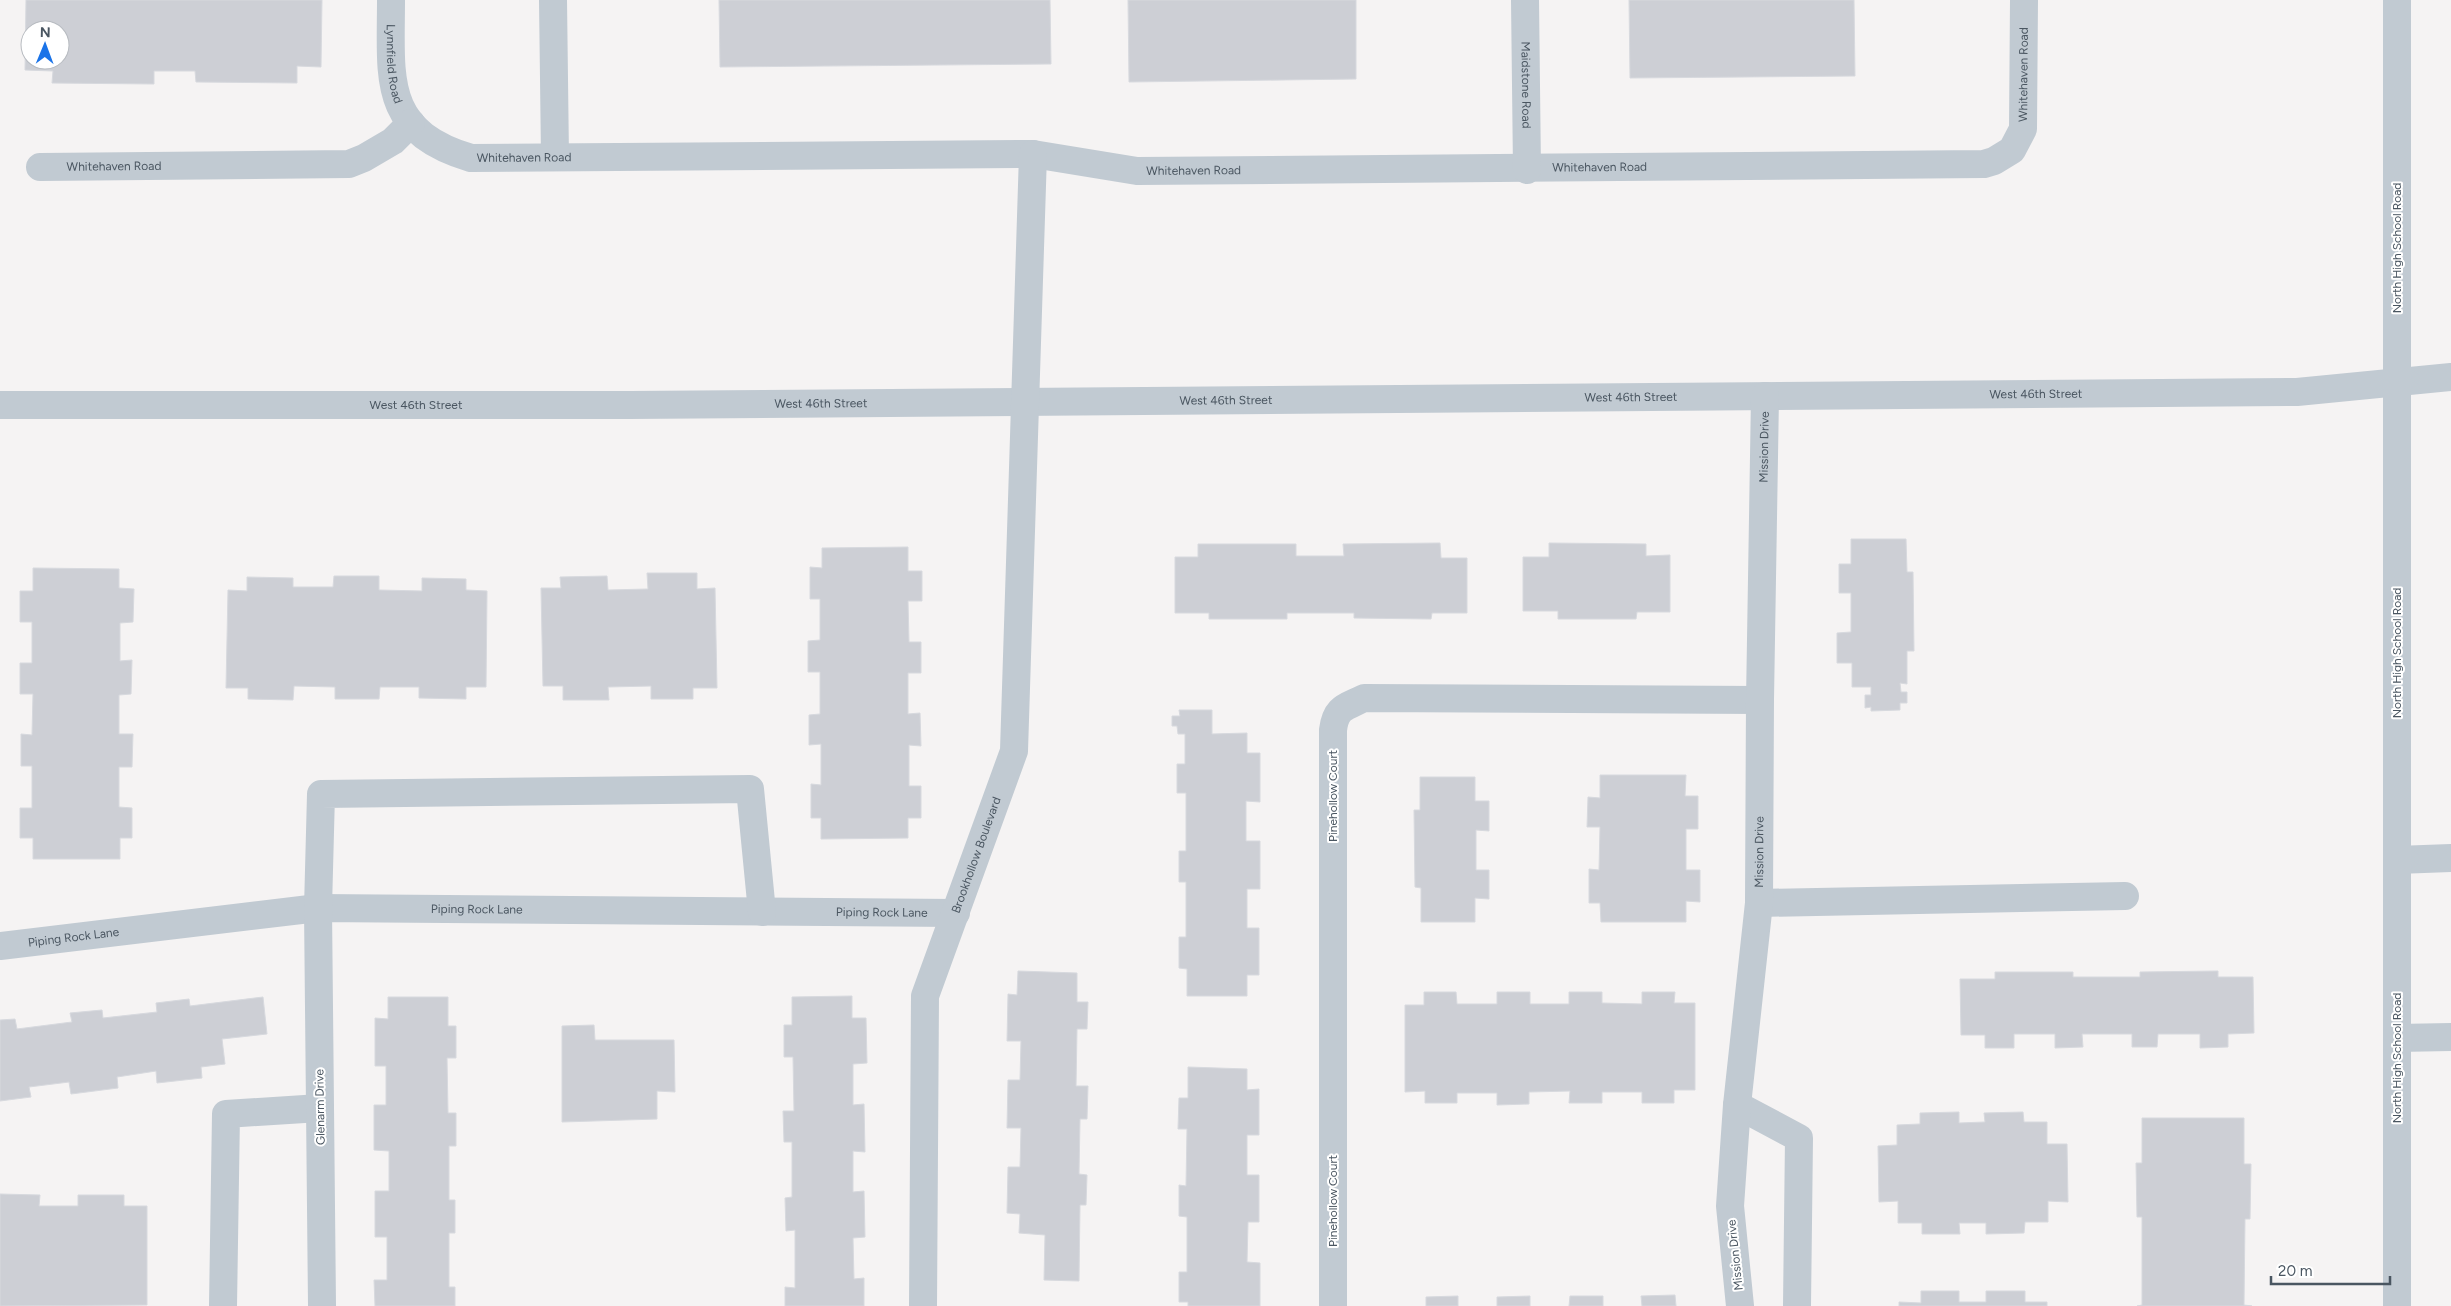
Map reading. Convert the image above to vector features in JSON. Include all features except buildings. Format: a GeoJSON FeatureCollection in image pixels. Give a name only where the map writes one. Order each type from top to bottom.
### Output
{"type":"FeatureCollection","features":[{"type":"Feature","properties":{"kind":"street","name":"Lynnfield Road"},"geometry":{"type":"LineString","coordinates":[[390,0],[392,84],[399,105],[411,123]]}},
{"type":"Feature","properties":{"kind":"street"},"geometry":{"type":"LineString","coordinates":[[554,0],[555,157]]}},
{"type":"Feature","properties":{"kind":"street","name":"Maidstone Road"},"geometry":{"type":"LineString","coordinates":[[1525,0],[1527,170]]}},
{"type":"Feature","properties":{"kind":"street","name":"Whitehaven Road"},"geometry":{"type":"LineString","coordinates":[[40,167],[349,164],[364,158],[393,141],[411,123],[418,132],[435,145],[471,158],[1033,154],[1137,171],[1527,170],[1984,164],[1994,161],[2012,150],[2023,129],[2024,0]]}},
{"type":"Feature","properties":{"kind":"street","name":"North High School Road"},"geometry":{"type":"LineString","coordinates":[[2397,0],[2397,1306]]}},
{"type":"Feature","properties":{"kind":"street"},"geometry":{"type":"LineString","coordinates":[[1026,401],[1033,154]]}},
{"type":"Feature","properties":{"kind":"street","name":"West 46th Street"},"geometry":{"type":"LineString","coordinates":[[0,405],[630,405],[2297,392],[2451,377]]}},
{"type":"Feature","properties":{"kind":"street","name":"Mission Drive"},"geometry":{"type":"LineString","coordinates":[[1740,1306],[1730,1206],[1737,1106],[1759,903],[1765,396]]}},
{"type":"Feature","properties":{"kind":"street","name":"Brookhollow Boulevard"},"geometry":{"type":"LineString","coordinates":[[923,1306],[925,996],[1014,751],[1026,401]]}},
{"type":"Feature","properties":{"kind":"street","name":"Pinehollow Court"},"geometry":{"type":"LineString","coordinates":[[1333,1306],[1333,730],[1341,709],[1364,698],[1760,700]]}},
{"type":"Feature","properties":{"kind":"street","name":"Glenarm Drive"},"geometry":{"type":"LineString","coordinates":[[322,1306],[318,908],[321,794],[750,789],[762,912]]}},
{"type":"Feature","properties":{"kind":"street"},"geometry":{"type":"LineString","coordinates":[[2397,860],[2451,858]]}},
{"type":"Feature","properties":{"kind":"street"},"geometry":{"type":"LineString","coordinates":[[1759,903],[2125,896]]}},
{"type":"Feature","properties":{"kind":"street","name":"Piping Rock Lane"},"geometry":{"type":"LineString","coordinates":[[0,946],[318,908],[956,913]]}},
{"type":"Feature","properties":{"kind":"street"},"geometry":{"type":"LineString","coordinates":[[2396,1038],[2451,1037]]}},
{"type":"Feature","properties":{"kind":"street"},"geometry":{"type":"LineString","coordinates":[[1737,1106],[1799,1138],[1797,1306]]}},
{"type":"Feature","properties":{"kind":"street"},"geometry":{"type":"LineString","coordinates":[[223,1306],[226,1114],[320,1108]]}}]}
